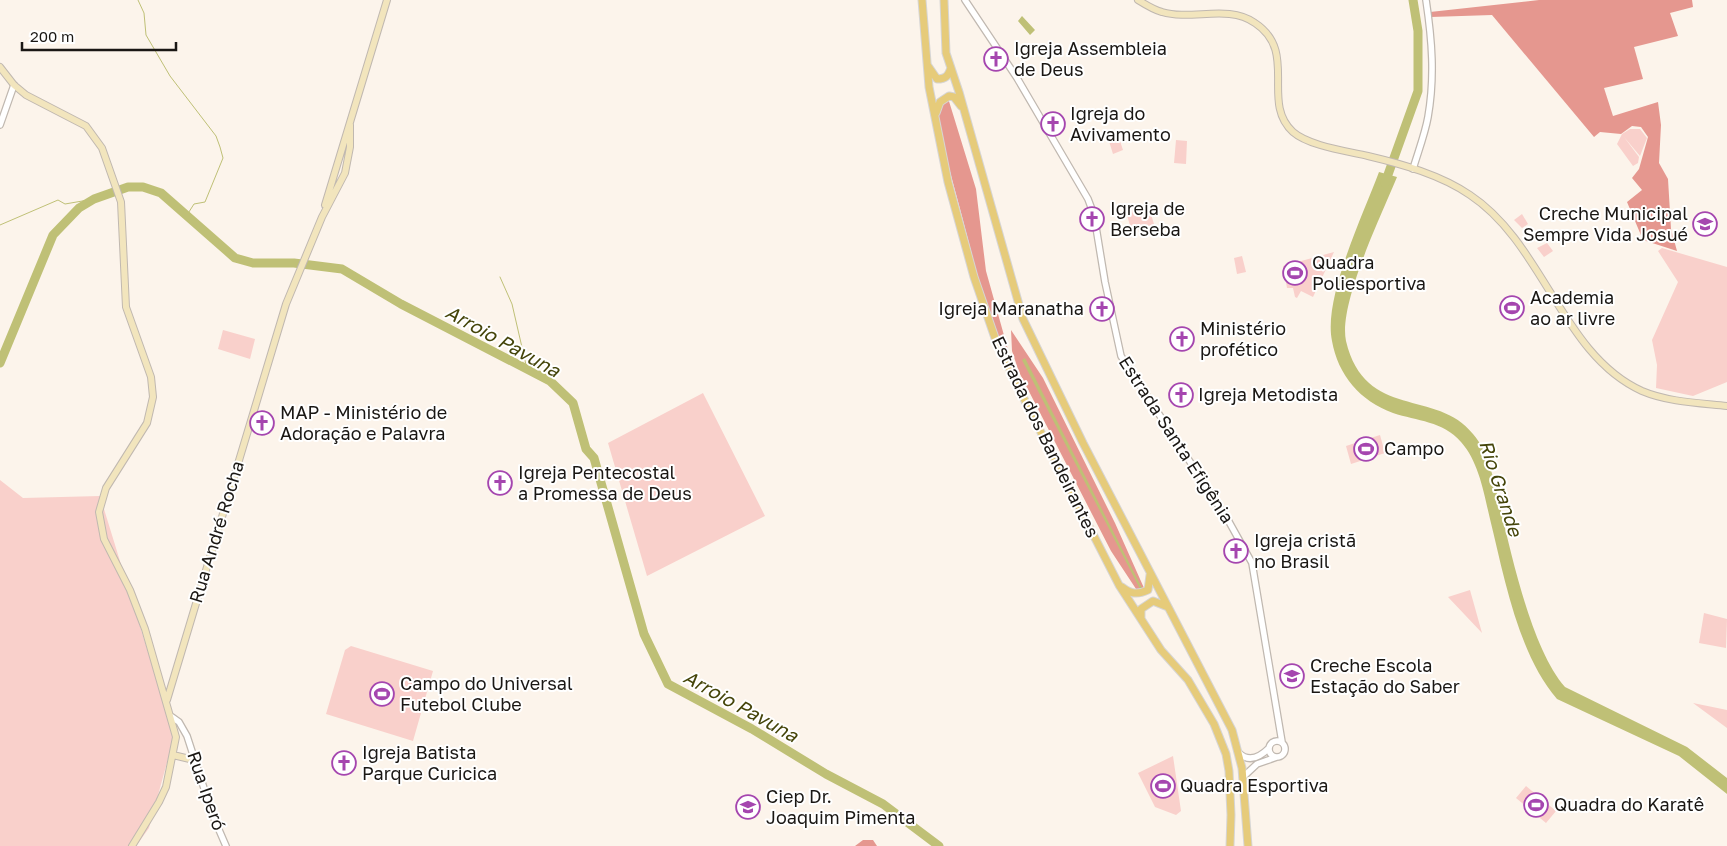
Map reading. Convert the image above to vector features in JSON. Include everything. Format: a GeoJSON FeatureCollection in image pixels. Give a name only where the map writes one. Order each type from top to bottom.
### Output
{"type":"FeatureCollection","features":[{"type":"Feature","properties":{"kind":"main road","name":"Rua André Rocha"},"geometry":{"type":"LineString","coordinates":[[322,217],[387,0]]}},
{"type":"Feature","properties":{"kind":"main road","name":"Estrada dos Bandeirantes"},"geometry":{"type":"LineString","coordinates":[[922,0],[927,64],[948,182],[974,277],[995,338],[1119,585],[1161,650],[1191,685],[1222,742],[1228,763],[1231,789],[1230,846]]}},
{"type":"Feature","properties":{"kind":"main road","name":"Estrada dos Bandeirantes"},"geometry":{"type":"LineString","coordinates":[[944,0],[944,45],[1023,319],[1050,377],[1232,730],[1239,753],[1248,846]]}},
{"type":"Feature","properties":{"kind":"main road"},"geometry":{"type":"LineString","coordinates":[[1138,0],[1164,13],[1229,14],[1254,21],[1264,29],[1275,45],[1279,59],[1280,114],[1288,127],[1306,140],[1412,169],[1444,181],[1471,195],[1503,224],[1522,246],[1591,351],[1611,372],[1631,385],[1656,396],[1727,406]]}},
{"type":"Feature","properties":{"kind":"main road"},"geometry":{"type":"LineString","coordinates":[[927,64],[937,79],[944,79],[948,76],[951,68]]}},
{"type":"Feature","properties":{"kind":"main road"},"geometry":{"type":"LineString","coordinates":[[0,67],[14,85],[32,99],[86,126],[101,146],[121,199],[125,299],[148,364],[152,397],[150,415],[144,429],[103,494],[99,520],[104,539],[138,611],[172,717],[176,737],[163,796],[132,846]]}},
{"type":"Feature","properties":{"kind":"main road"},"geometry":{"type":"LineString","coordinates":[[936,116],[940,102],[949,96],[957,100],[964,110]]}},
{"type":"Feature","properties":{"kind":"main road","name":"Rua André Rocha"},"geometry":{"type":"LineString","coordinates":[[166,701],[283,313],[297,274],[344,173],[350,147],[350,125]]}},
{"type":"Feature","properties":{"kind":"main road"},"geometry":{"type":"LineString","coordinates":[[1119,585],[1132,593],[1141,593],[1148,590],[1150,572]]}},
{"type":"Feature","properties":{"kind":"main road"},"geometry":{"type":"LineString","coordinates":[[1142,623],[1140,612],[1144,605],[1156,601],[1168,607]]}},
{"type":"Feature","properties":{"kind":"main road"},"geometry":{"type":"LineString","coordinates":[[184,756],[192,752]]}},
{"type":"Feature","properties":{"kind":"main road"},"geometry":{"type":"LineString","coordinates":[[173,755],[184,756],[194,760]]}},
{"type":"Feature","properties":{"kind":"street","name":"Estrada Santa Efigênia"},"geometry":{"type":"LineString","coordinates":[[965,0],[1017,78],[1088,199],[1094,215],[1105,282],[1121,356],[1228,520],[1252,563],[1269,654],[1279,732],[1282,742]]}},
{"type":"Feature","properties":{"kind":"street"},"geometry":{"type":"LineString","coordinates":[[1412,169],[1428,118],[1433,72],[1433,49],[1426,0]]}},
{"type":"Feature","properties":{"kind":"street"},"geometry":{"type":"LineString","coordinates":[[0,125],[14,85]]}},
{"type":"Feature","properties":{"kind":"street","name":"Rua Iperó"},"geometry":{"type":"LineString","coordinates":[[172,717],[179,722],[187,736],[226,846]]}},
{"type":"Feature","properties":{"kind":"street"},"geometry":{"type":"LineString","coordinates":[[1239,753],[1245,758],[1255,758],[1269,748],[1279,732]]}},
{"type":"Feature","properties":{"kind":"street"},"geometry":{"type":"LineString","coordinates":[[1242,777],[1256,764],[1277,757],[1285,751],[1282,742],[1273,742]]}},
{"type":"Feature","properties":{"kind":"street"},"geometry":{"type":"LineString","coordinates":[[1269,748],[1270,753],[1277,757]]}},
{"type":"Feature","properties":{"kind":"shaded area"},"geometry":{"type":"Polygon","coordinates":[[[1539,0],[1692,0],[1693,7],[1670,13],[1678,36],[1634,47],[1643,79],[1604,88],[1613,116],[1658,102],[1661,125],[1659,163],[1668,179],[1671,229],[1677,251],[1643,240],[1627,202],[1642,190],[1632,178],[1639,169],[1648,137],[1641,127],[1632,126],[1621,134],[1600,132],[1594,137],[1492,15],[1431,17],[1430,12],[1539,0]]]}},
{"type":"Feature","properties":{"kind":"shaded area"},"geometry":{"type":"Polygon","coordinates":[[[1022,16],[1035,30],[1030,35],[1018,21],[1022,16]]]}},
{"type":"Feature","properties":{"kind":"shaded area"},"geometry":{"type":"Polygon","coordinates":[[[948,98],[976,189],[986,271],[1012,364],[989,317],[942,141],[936,110],[948,98]]]}},
{"type":"Feature","properties":{"kind":"shaded area"},"geometry":{"type":"Polygon","coordinates":[[[1630,129],[1640,129],[1647,138],[1640,156],[1624,137],[1639,157],[1638,163],[1633,166],[1617,144],[1622,134],[1630,129]]]}},
{"type":"Feature","properties":{"kind":"shaded area"},"geometry":{"type":"Polygon","coordinates":[[[1117,132],[1123,150],[1113,154],[1107,135],[1117,132]]]}},
{"type":"Feature","properties":{"kind":"shaded area"},"geometry":{"type":"Polygon","coordinates":[[[1176,140],[1187,141],[1186,164],[1174,163],[1176,140]]]}},
{"type":"Feature","properties":{"kind":"shaded area"},"geometry":{"type":"Polygon","coordinates":[[[1379,172],[1397,177],[1372,235],[1348,305],[1345,325],[1346,341],[1355,366],[1369,383],[1385,393],[1441,411],[1458,420],[1479,442],[1491,469],[1517,576],[1533,627],[1553,671],[1565,687],[1687,747],[1727,778],[1727,794],[1679,756],[1557,699],[1543,681],[1522,637],[1507,589],[1480,479],[1467,450],[1454,435],[1438,426],[1381,408],[1361,394],[1345,376],[1339,365],[1332,341],[1333,303],[1346,256],[1379,172]]]}},
{"type":"Feature","properties":{"kind":"shaded area"},"geometry":{"type":"Polygon","coordinates":[[[1148,205],[1154,224],[1132,232],[1126,212],[1148,205]]]}},
{"type":"Feature","properties":{"kind":"shaded area"},"geometry":{"type":"Polygon","coordinates":[[[1522,214],[1528,224],[1522,228],[1514,220],[1522,214]]]}},
{"type":"Feature","properties":{"kind":"shaded area"},"geometry":{"type":"Polygon","coordinates":[[[1547,243],[1553,251],[1544,257],[1537,248],[1547,243]]]}},
{"type":"Feature","properties":{"kind":"shaded area"},"geometry":{"type":"Polygon","coordinates":[[[1662,248],[1727,267],[1727,382],[1693,396],[1656,388],[1657,365],[1652,340],[1678,282],[1658,251],[1662,248]]]}},
{"type":"Feature","properties":{"kind":"shaded area"},"geometry":{"type":"Polygon","coordinates":[[[1334,252],[1313,297],[1301,291],[1297,298],[1295,297],[1293,288],[1287,288],[1283,266],[1334,252]]]}},
{"type":"Feature","properties":{"kind":"shaded area"},"geometry":{"type":"Polygon","coordinates":[[[1242,256],[1246,272],[1237,274],[1234,258],[1242,256]]]}},
{"type":"Feature","properties":{"kind":"shaded area"},"geometry":{"type":"Polygon","coordinates":[[[223,330],[255,339],[250,359],[218,349],[223,330]]]}},
{"type":"Feature","properties":{"kind":"shaded area"},"geometry":{"type":"Polygon","coordinates":[[[1011,330],[1043,378],[1115,523],[1144,588],[1138,592],[1111,551],[1019,372],[1012,351],[1011,330]]]}},
{"type":"Feature","properties":{"kind":"shaded area"},"geometry":{"type":"Polygon","coordinates":[[[1025,358],[1142,588],[1140,589],[1022,360],[1025,358]]]}},
{"type":"Feature","properties":{"kind":"shaded area"},"geometry":{"type":"Polygon","coordinates":[[[703,393],[765,516],[647,576],[608,443],[703,393]]]}},
{"type":"Feature","properties":{"kind":"shaded area","name":"Campo"},"geometry":{"type":"Polygon","coordinates":[[[1380,435],[1385,453],[1351,464],[1346,446],[1380,435]]]}},
{"type":"Feature","properties":{"kind":"shaded area"},"geometry":{"type":"Polygon","coordinates":[[[0,480],[23,498],[100,496],[174,737],[149,828],[136,846],[0,846],[0,480]]]}},
{"type":"Feature","properties":{"kind":"shaded area"},"geometry":{"type":"Polygon","coordinates":[[[1470,590],[1482,633],[1448,597],[1470,590]]]}},
{"type":"Feature","properties":{"kind":"shaded area"},"geometry":{"type":"Polygon","coordinates":[[[1704,613],[1727,619],[1726,648],[1699,643],[1704,613]]]}},
{"type":"Feature","properties":{"kind":"shaded area","name":"Campo do Universal Futebol Clube"},"geometry":{"type":"Polygon","coordinates":[[[351,646],[433,671],[413,741],[326,714],[345,650],[351,646]]]}},
{"type":"Feature","properties":{"kind":"shaded area"},"geometry":{"type":"Polygon","coordinates":[[[1693,703],[1727,710],[1727,728],[1693,703]]]}},
{"type":"Feature","properties":{"kind":"shaded area"},"geometry":{"type":"Polygon","coordinates":[[[1173,756],[1181,811],[1176,815],[1155,807],[1138,773],[1173,756]]]}},
{"type":"Feature","properties":{"kind":"shaded area","name":"Quadra do Karatê"},"geometry":{"type":"Polygon","coordinates":[[[1526,786],[1556,811],[1546,823],[1516,798],[1526,786]]]}},
{"type":"Feature","properties":{"kind":"shaded area"},"geometry":{"type":"Polygon","coordinates":[[[863,840],[873,840],[877,846],[855,846],[863,840]]]}},
{"type":"Feature","properties":{"kind":"waterway"},"geometry":{"type":"LineString","coordinates":[[138,0],[144,13],[146,35],[170,76],[216,136],[223,158],[205,202],[194,204],[187,215]]}},
{"type":"Feature","properties":{"kind":"waterway","name":"Rio Grande"},"geometry":{"type":"LineString","coordinates":[[1385,183],[1418,91],[1418,31],[1413,0]]}},
{"type":"Feature","properties":{"kind":"waterway","name":"Arroio Pavuna"},"geometry":{"type":"LineString","coordinates":[[0,363],[53,235],[79,208],[94,199],[128,187],[143,187],[161,193],[235,258],[253,263],[294,263],[342,269],[401,304],[550,381],[573,403],[586,449],[594,458],[644,634],[668,684],[752,729],[826,774],[883,804],[939,846]]}},
{"type":"Feature","properties":{"kind":"waterway"},"geometry":{"type":"LineString","coordinates":[[0,225],[58,200],[65,204],[94,199]]}},
{"type":"Feature","properties":{"kind":"waterway"},"geometry":{"type":"LineString","coordinates":[[500,277],[512,304],[527,369]]}},
{"type":"Feature","properties":{"kind":"place","name":"Igreja Assembleia de Deus"},"geometry":{"type":"Point","coordinates":[996,59]}},
{"type":"Feature","properties":{"kind":"place","name":"Igreja do Avivamento"},"geometry":{"type":"Point","coordinates":[1053,124]}},
{"type":"Feature","properties":{"kind":"place","name":"Igreja de Berseba"},"geometry":{"type":"Point","coordinates":[1092,219]}},
{"type":"Feature","properties":{"kind":"place","name":"Creche Municipal Sempre Vida Josué"},"geometry":{"type":"Point","coordinates":[1705,224]}},
{"type":"Feature","properties":{"kind":"place","name":"Quadra Poliesportiva"},"geometry":{"type":"Point","coordinates":[1295,273]}},
{"type":"Feature","properties":{"kind":"place","name":"Academia ao ar livre"},"geometry":{"type":"Point","coordinates":[1512,308]}},
{"type":"Feature","properties":{"kind":"place","name":"Igreja Maranatha"},"geometry":{"type":"Point","coordinates":[1102,309]}},
{"type":"Feature","properties":{"kind":"place","name":"Ministério profético"},"geometry":{"type":"Point","coordinates":[1182,339]}},
{"type":"Feature","properties":{"kind":"place","name":"Igreja Metodista"},"geometry":{"type":"Point","coordinates":[1181,395]}},
{"type":"Feature","properties":{"kind":"place","name":"MAP - Ministério de Adoração e Palavra"},"geometry":{"type":"Point","coordinates":[262,423]}},
{"type":"Feature","properties":{"kind":"place","name":"Campo"},"geometry":{"type":"Point","coordinates":[1366,449]}},
{"type":"Feature","properties":{"kind":"place","name":"Igreja Pentecostal a Promessa de Deus"},"geometry":{"type":"Point","coordinates":[500,483]}},
{"type":"Feature","properties":{"kind":"place","name":"Igreja cristã no Brasil"},"geometry":{"type":"Point","coordinates":[1236,551]}},
{"type":"Feature","properties":{"kind":"place","name":"Creche Escola Estação do Saber"},"geometry":{"type":"Point","coordinates":[1292,676]}},
{"type":"Feature","properties":{"kind":"place","name":"Campo do Universal Futebol Clube"},"geometry":{"type":"Point","coordinates":[382,694]}},
{"type":"Feature","properties":{"kind":"place","name":"Igreja Batista Parque Curicica"},"geometry":{"type":"Point","coordinates":[344,763]}},
{"type":"Feature","properties":{"kind":"place","name":"Quadra Esportiva"},"geometry":{"type":"Point","coordinates":[1163,786]}},
{"type":"Feature","properties":{"kind":"place","name":"Quadra do Karatê"},"geometry":{"type":"Point","coordinates":[1536,805]}},
{"type":"Feature","properties":{"kind":"place","name":"Ciep Dr. Joaquim Pimenta"},"geometry":{"type":"Point","coordinates":[748,807]}}]}
